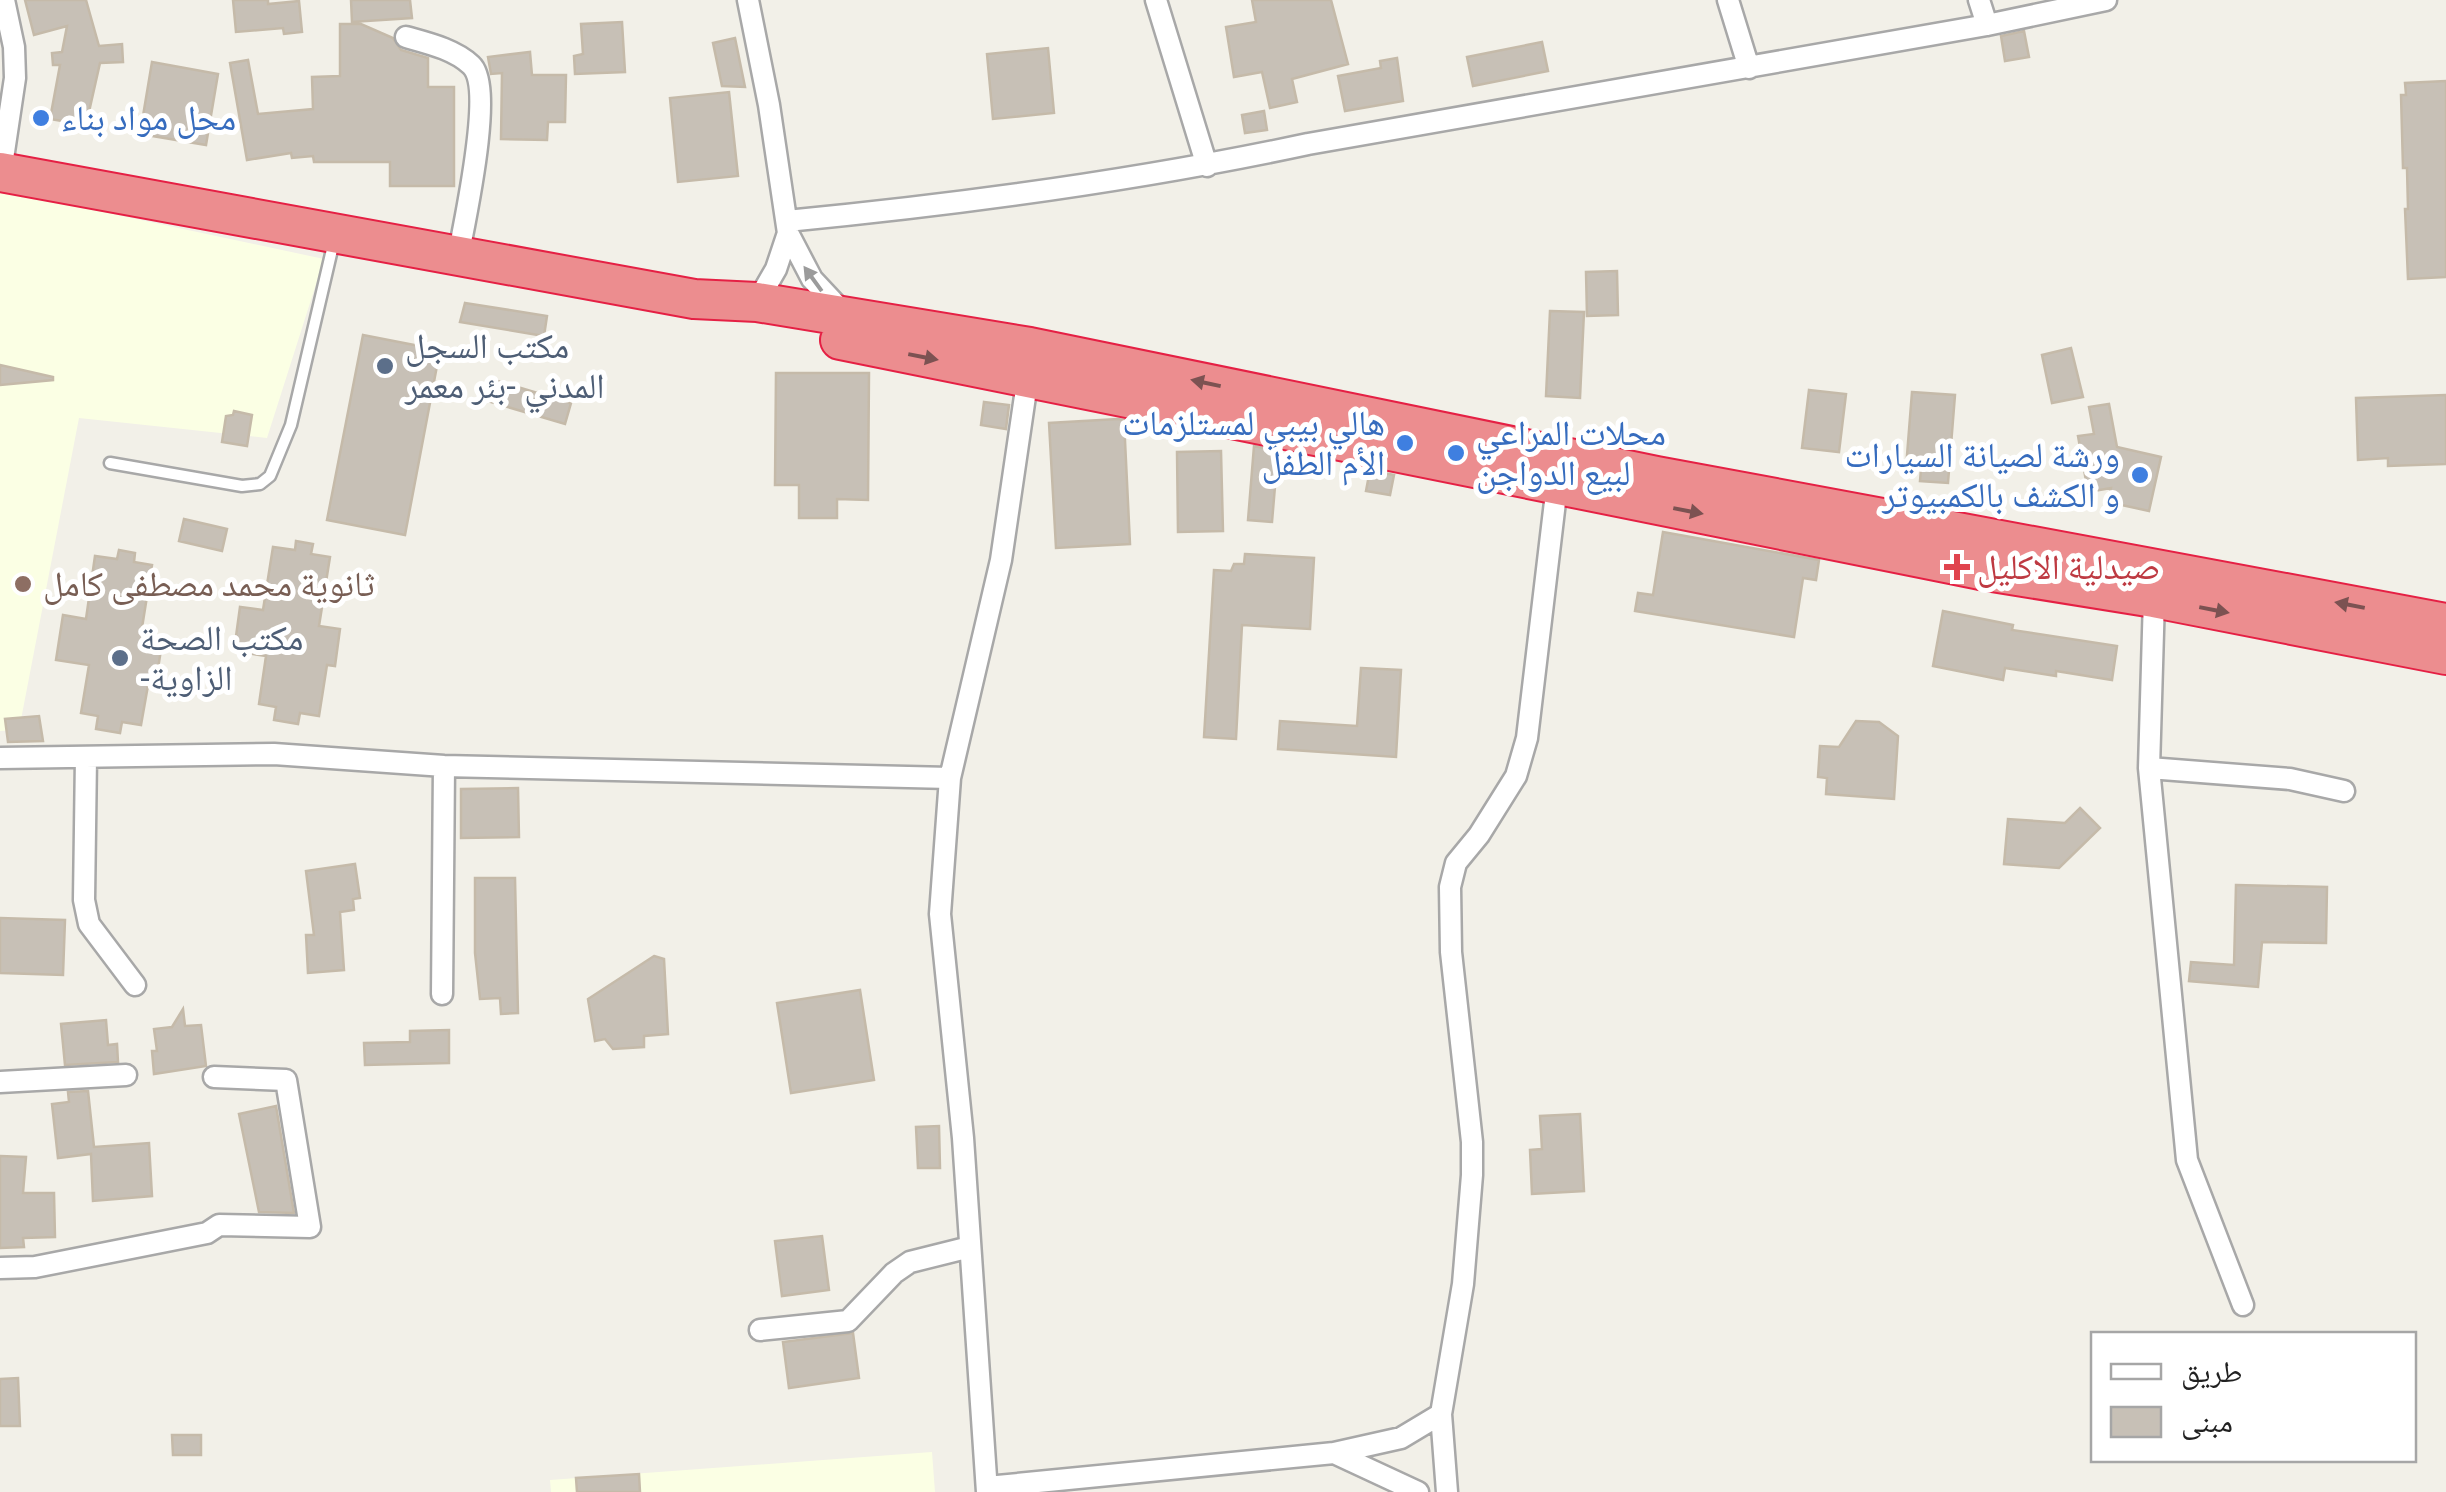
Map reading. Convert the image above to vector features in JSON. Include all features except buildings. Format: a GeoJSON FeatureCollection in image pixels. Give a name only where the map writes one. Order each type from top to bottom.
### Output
{"type":"FeatureCollection","features":[{"type":"Feature","properties":{"kind":"highway"},"geometry":{"type":"LineString","coordinates":[[1,172],[694,299],[758,302],[849,317],[1030,363],[1281,414],[1657,476],[2446,623]]}},
{"type":"Feature","properties":{"kind":"highway"},"geometry":{"type":"LineString","coordinates":[[694,299],[758,324],[1030,363]]}},
{"type":"Feature","properties":{"kind":"highway"},"geometry":{"type":"LineString","coordinates":[[1281,414],[1557,485],[1980,570],[2154,598],[2446,656]]}},
{"type":"Feature","properties":{"kind":"street"},"geometry":{"type":"LineString","coordinates":[[1,172],[15,78],[14,46],[4,0]]}},
{"type":"Feature","properties":{"kind":"street"},"geometry":{"type":"LineString","coordinates":[[748,0],[788,227],[812,279],[849,317]]}},
{"type":"Feature","properties":{"kind":"street"},"geometry":{"type":"LineString","coordinates":[[1156,0],[1207,166]]}},
{"type":"Feature","properties":{"kind":"street"},"geometry":{"type":"LineString","coordinates":[[1728,0],[1749,68]]}},
{"type":"Feature","properties":{"kind":"street"},"geometry":{"type":"LineString","coordinates":[[1979,0],[1987,25]]}},
{"type":"Feature","properties":{"kind":"street"},"geometry":{"type":"LineString","coordinates":[[788,227],[1207,166],[1308,144],[1749,68],[2106,0]]}},
{"type":"Feature","properties":{"kind":"street"},"geometry":{"type":"LineString","coordinates":[[406,37],[442,48],[473,66],[479,80],[477,151],[458,257]]}},
{"type":"Feature","properties":{"kind":"street"},"geometry":{"type":"LineString","coordinates":[[758,302],[776,269],[788,227]]}},
{"type":"Feature","properties":{"kind":"street"},"geometry":{"type":"LineString","coordinates":[[1030,363],[1001,560],[950,778],[940,914],[963,1138],[987,1490],[1334,1452],[1401,1438],[1442,1414]]}},
{"type":"Feature","properties":{"kind":"street"},"geometry":{"type":"LineString","coordinates":[[1446,1492],[1442,1414],[1463,1284],[1472,1175],[1472,1142],[1450,952],[1450,887],[1456,863],[1516,776],[1528,738],[1557,485]]}},
{"type":"Feature","properties":{"kind":"street"},"geometry":{"type":"LineString","coordinates":[[2154,598],[2149,768],[2187,1160],[2243,1305]]}},
{"type":"Feature","properties":{"kind":"street"},"geometry":{"type":"LineString","coordinates":[[0,758],[274,754],[444,766],[950,778]]}},
{"type":"Feature","properties":{"kind":"street"},"geometry":{"type":"LineString","coordinates":[[86,757],[84,900],[89,924],[135,985]]}},
{"type":"Feature","properties":{"kind":"street"},"geometry":{"type":"LineString","coordinates":[[442,994],[444,766]]}},
{"type":"Feature","properties":{"kind":"street"},"geometry":{"type":"LineString","coordinates":[[2149,768],[2290,779],[2344,791]]}},
{"type":"Feature","properties":{"kind":"street"},"geometry":{"type":"LineString","coordinates":[[0,1082],[126,1075]]}},
{"type":"Feature","properties":{"kind":"street"},"geometry":{"type":"LineString","coordinates":[[0,1268],[66,1261],[207,1232],[219,1225],[310,1227],[286,1080],[214,1077]]}},
{"type":"Feature","properties":{"kind":"street"},"geometry":{"type":"LineString","coordinates":[[760,1330],[848,1320],[894,1272],[910,1262],[970,1247]]}},
{"type":"Feature","properties":{"kind":"street"},"geometry":{"type":"LineString","coordinates":[[1334,1452],[1418,1492]]}},
{"type":"Feature","properties":{"kind":"lane"},"geometry":{"type":"LineString","coordinates":[[110,463],[242,486],[260,484],[270,476],[291,425],[335,234]]}},
{"type":"Feature","properties":{"kind":"shaded area","name":"ثانوية محمد مصطفى كامل"},"geometry":{"type":"Polygon","coordinates":[[[0,190],[324,259],[267,438],[79,418],[19,730],[0,731],[0,190]]]}},
{"type":"Feature","properties":{"kind":"shaded area"},"geometry":{"type":"Polygon","coordinates":[[[932,1452],[935,1492],[551,1492],[550,1480],[932,1452]]]}},
{"type":"Feature","properties":{"kind":"place","name":"محل مواد بناء"},"geometry":{"type":"Point","coordinates":[41,118]}},
{"type":"Feature","properties":{"kind":"place","name":"مكتب السجل المدني -بئر معمر"},"geometry":{"type":"Point","coordinates":[385,366]}},
{"type":"Feature","properties":{"kind":"place","name":"هالي بيبي لمستلزمات الأم الطفل"},"geometry":{"type":"Point","coordinates":[1405,443]}},
{"type":"Feature","properties":{"kind":"place","name":"محلات المراعي لبيع الدواجن"},"geometry":{"type":"Point","coordinates":[1456,453]}},
{"type":"Feature","properties":{"kind":"place","name":"ورشة لصيانة السيارات و الكشف بالكمبيوتر"},"geometry":{"type":"Point","coordinates":[2140,475]}},
{"type":"Feature","properties":{"kind":"place","name":"صيدلية الاكليل"},"geometry":{"type":"Point","coordinates":[1957,567]}},
{"type":"Feature","properties":{"kind":"place","name":"ثانوية محمد مصطفى كامل"},"geometry":{"type":"Point","coordinates":[23,584]}},
{"type":"Feature","properties":{"kind":"place","name":"مكتب الصحة -الزاوية"},"geometry":{"type":"Point","coordinates":[120,658]}}]}
